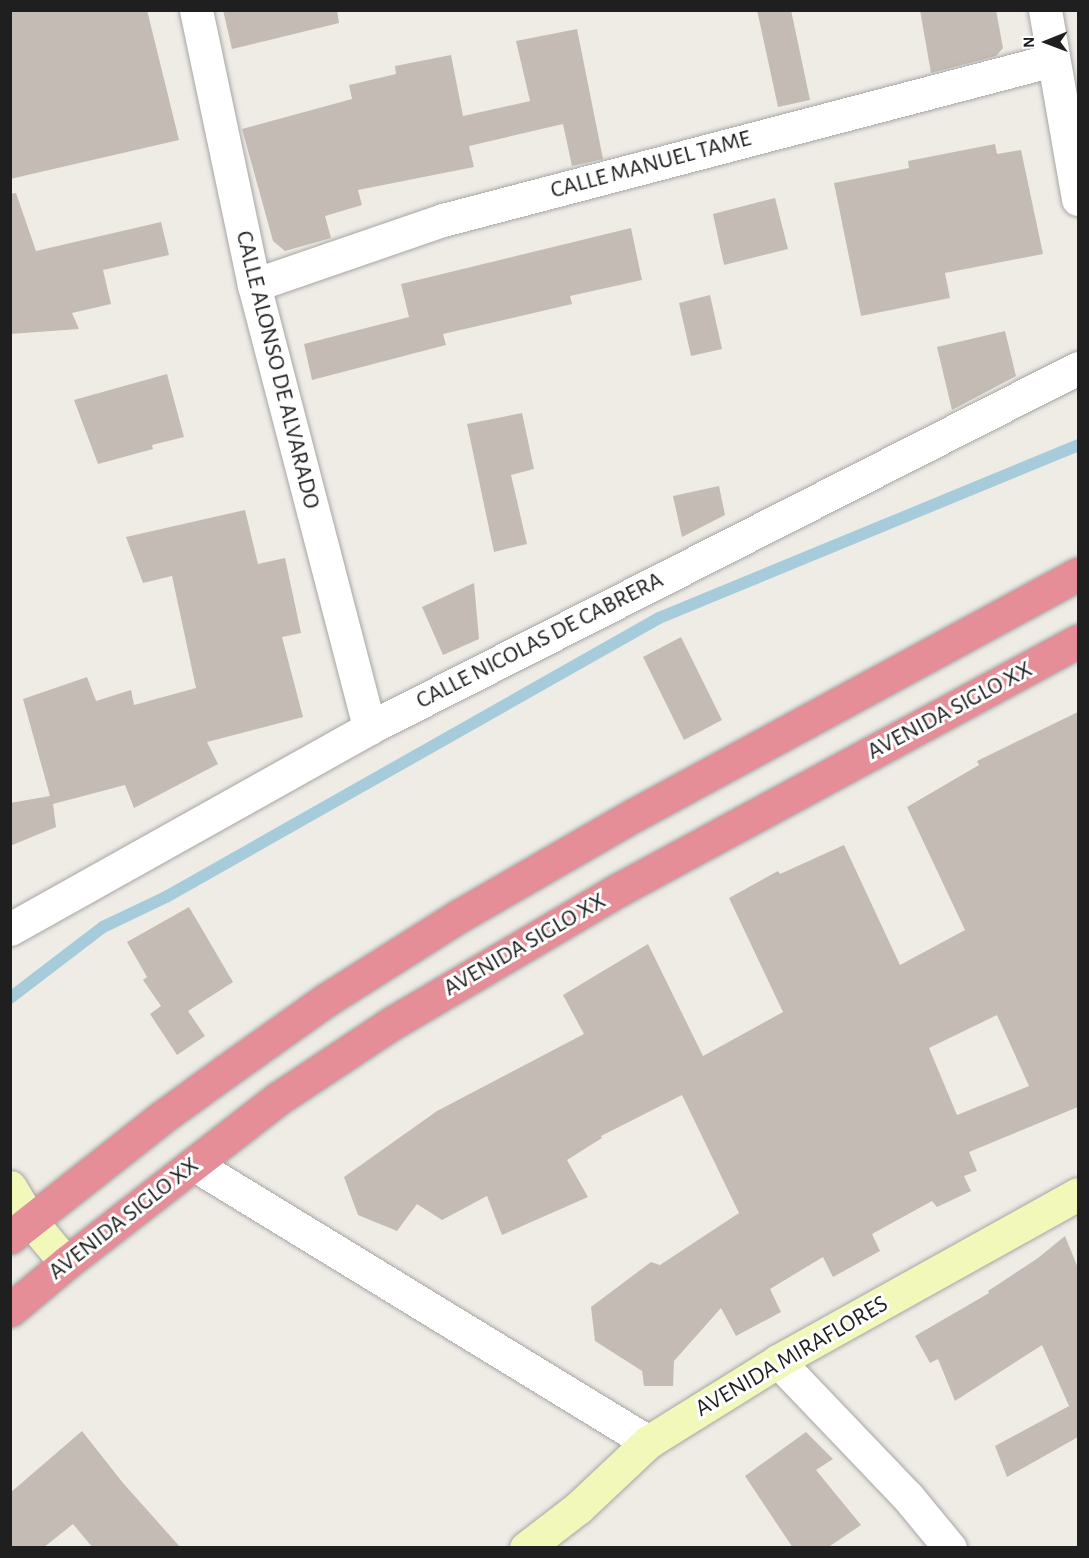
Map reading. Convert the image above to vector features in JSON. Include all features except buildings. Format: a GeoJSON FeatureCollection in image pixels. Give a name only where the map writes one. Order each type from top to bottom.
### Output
{"type":"FeatureCollection","features":[{"type":"Feature","properties":{"kind":"highway"},"geometry":{"type":"LineString","coordinates":[[20,1229],[161,1118],[226,1071],[326,1000],[459,916],[636,814],[1078,574]]}},
{"type":"Feature","properties":{"kind":"highway","name":"AVENIDA SIGLO XX"},"geometry":{"type":"LineString","coordinates":[[10,1310],[66,1263],[279,1098],[394,1022],[620,890],[1078,641]]}},
{"type":"Feature","properties":{"kind":"street","name":"CALLE ALONSO DE ALVARADO"},"geometry":{"type":"LineString","coordinates":[[196,10],[254,285],[369,728]]}},
{"type":"Feature","properties":{"kind":"street"},"geometry":{"type":"LineString","coordinates":[[1044,10],[1078,200]]}},
{"type":"Feature","properties":{"kind":"street","name":"CALLE MANUEL TAME"},"geometry":{"type":"LineString","coordinates":[[254,285],[443,220],[1053,60]]}},
{"type":"Feature","properties":{"kind":"street","name":"CALLE NICOLAS DE CABRERA"},"geometry":{"type":"LineString","coordinates":[[10,928],[369,728],[1078,368]]}},
{"type":"Feature","properties":{"kind":"street"},"geometry":{"type":"LineString","coordinates":[[195,1165],[648,1442]]}},
{"type":"Feature","properties":{"kind":"street"},"geometry":{"type":"LineString","coordinates":[[10,1186],[20,1229],[66,1263]]}},
{"type":"Feature","properties":{"kind":"street","name":"AVENIDA MIRAFLORES"},"geometry":{"type":"LineString","coordinates":[[526,1548],[578,1508],[648,1442],[778,1361],[1078,1194]]}},
{"type":"Feature","properties":{"kind":"street"},"geometry":{"type":"LineString","coordinates":[[778,1361],[908,1497],[950,1548]]}},
{"type":"Feature","properties":{"kind":"waterway"},"geometry":{"type":"LineString","coordinates":[[10,998],[103,927],[166,897],[659,618],[1078,445]]}}]}
